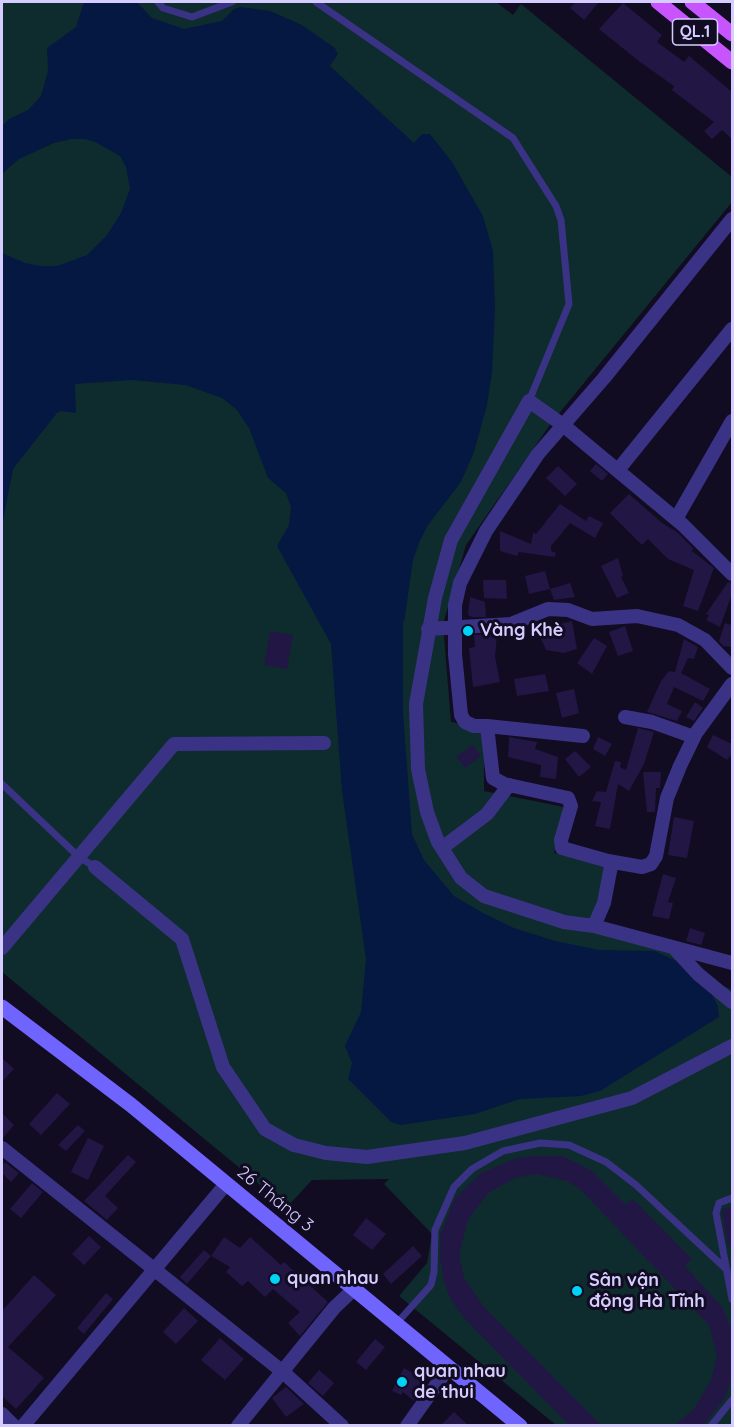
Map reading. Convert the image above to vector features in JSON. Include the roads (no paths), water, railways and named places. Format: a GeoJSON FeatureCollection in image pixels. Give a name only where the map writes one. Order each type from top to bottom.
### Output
{"type":"FeatureCollection","features":[{"type":"Feature","properties":{"kind":"main road","name":"QL.1"},"geometry":{"type":"LineString","coordinates":[[658,2],[732,62]]}},
{"type":"Feature","properties":{"kind":"main road","name":"QL.1"},"geometry":{"type":"LineString","coordinates":[[692,2],[732,34]]}},
{"type":"Feature","properties":{"kind":"street"},"geometry":{"type":"LineString","coordinates":[[583,736],[474,726],[465,722],[461,715],[454,629],[460,583],[486,531],[538,454],[732,219]]}},
{"type":"Feature","properties":{"kind":"street"},"geometry":{"type":"LineString","coordinates":[[618,470],[732,329]]}},
{"type":"Feature","properties":{"kind":"street"},"geometry":{"type":"LineString","coordinates":[[732,574],[676,519],[563,425],[530,401],[451,540],[429,629],[416,704],[418,769],[427,812],[442,848],[461,878],[484,896],[564,922],[594,926],[732,963]]}},
{"type":"Feature","properties":{"kind":"street"},"geometry":{"type":"LineString","coordinates":[[676,519],[732,421]]}},
{"type":"Feature","properties":{"kind":"street"},"geometry":{"type":"LineString","coordinates":[[429,629],[511,624],[548,609],[568,610],[592,619],[637,616],[678,625],[705,640],[732,668]]}},
{"type":"Feature","properties":{"kind":"street"},"geometry":{"type":"LineString","coordinates":[[487,726],[493,778],[509,785],[568,798],[571,806],[561,840],[562,848],[608,861],[642,867],[651,864],[656,856],[667,798],[694,737],[732,684]]}},
{"type":"Feature","properties":{"kind":"street"},"geometry":{"type":"LineString","coordinates":[[625,717],[652,722],[694,737]]}},
{"type":"Feature","properties":{"kind":"street"},"geometry":{"type":"LineString","coordinates":[[2,948],[174,744],[324,743]]}},
{"type":"Feature","properties":{"kind":"street"},"geometry":{"type":"LineString","coordinates":[[442,848],[487,814],[509,785]]}},
{"type":"Feature","properties":{"kind":"street"},"geometry":{"type":"LineString","coordinates":[[594,926],[604,903],[612,874],[608,861]]}},
{"type":"Feature","properties":{"kind":"street"},"geometry":{"type":"LineString","coordinates":[[95,867],[182,939],[223,1067],[265,1129],[294,1145],[326,1153],[367,1158],[465,1143],[633,1098],[732,1046]]}},
{"type":"Feature","properties":{"kind":"street"},"geometry":{"type":"LineString","coordinates":[[674,949],[698,974],[732,1002]]}},
{"type":"Feature","properties":{"kind":"street","name":"26 Tháng 3"},"geometry":{"type":"LineString","coordinates":[[2,1007],[131,1105],[520,1425]]}},
{"type":"Feature","properties":{"kind":"street"},"geometry":{"type":"LineString","coordinates":[[2,1148],[283,1372],[342,1425]]}},
{"type":"Feature","properties":{"kind":"street"},"geometry":{"type":"LineString","coordinates":[[23,1425],[226,1184]]}},
{"type":"Feature","properties":{"kind":"street"},"geometry":{"type":"LineString","coordinates":[[238,1425],[334,1308],[354,1289]]}},
{"type":"Feature","properties":{"kind":"street"},"geometry":{"type":"LineString","coordinates":[[407,1425],[448,1367]]}},
{"type":"Feature","properties":{"kind":"street"},"geometry":{"type":"LineString","coordinates":[[2,1414],[14,1425]]}},
{"type":"Feature","properties":{"kind":"lane"},"geometry":{"type":"LineString","coordinates":[[158,2],[163,8],[192,17],[232,2]]}},
{"type":"Feature","properties":{"kind":"lane"},"geometry":{"type":"LineString","coordinates":[[316,2],[513,138],[556,206],[561,220],[569,304],[530,401]]}},
{"type":"Feature","properties":{"kind":"lane"},"geometry":{"type":"LineString","coordinates":[[2,784],[79,857],[95,867]]}},
{"type":"Feature","properties":{"kind":"lane"},"geometry":{"type":"LineString","coordinates":[[396,1324],[431,1285],[434,1272],[435,1230],[454,1187],[472,1169],[503,1152],[540,1143],[569,1145],[606,1162],[636,1185],[727,1270]]}},
{"type":"Feature","properties":{"kind":"lane"},"geometry":{"type":"LineString","coordinates":[[732,1198],[722,1201],[716,1208],[732,1299]]}},
{"type":"Feature","properties":{"kind":"lane"},"geometry":{"type":"LineString","coordinates":[[711,1425],[732,1400]]}},
{"type":"Feature","properties":{"kind":"water"},"geometry":{"type":"Polygon","coordinates":[[[84,2],[137,2],[152,18],[184,29],[222,21],[234,9],[241,7],[270,11],[302,25],[335,48],[338,54],[330,66],[414,143],[422,134],[430,134],[452,162],[483,216],[493,251],[495,308],[492,372],[487,405],[474,452],[461,482],[428,525],[419,543],[413,560],[404,623],[403,620],[403,712],[412,834],[424,860],[454,896],[483,913],[514,928],[555,941],[599,950],[655,951],[685,965],[709,989],[718,1006],[719,1017],[600,1091],[581,1096],[520,1099],[475,1114],[401,1125],[391,1122],[348,1079],[352,1063],[345,1046],[361,1012],[366,959],[342,791],[331,644],[277,546],[289,525],[291,507],[286,493],[268,478],[249,428],[237,410],[222,398],[185,385],[132,380],[75,384],[76,413],[61,411],[57,413],[13,469],[2,526],[2,253],[25,263],[40,266],[57,266],[87,255],[107,235],[121,213],[130,189],[126,167],[120,156],[85,139],[54,143],[19,159],[2,174],[2,126],[9,119],[28,110],[41,96],[48,71],[47,48],[76,27],[84,2]]]}},
{"type":"Feature","properties":{"kind":"place","name":"Vàng Khè"},"geometry":{"type":"Point","coordinates":[468,631]}},
{"type":"Feature","properties":{"kind":"place","name":"quan nhau"},"geometry":{"type":"Point","coordinates":[275,1279]}},
{"type":"Feature","properties":{"kind":"place","name":"Sân vận động Hà Tĩnh"},"geometry":{"type":"Point","coordinates":[577,1291]}},
{"type":"Feature","properties":{"kind":"place","name":"quan nhau de thui"},"geometry":{"type":"Point","coordinates":[402,1382]}}]}
